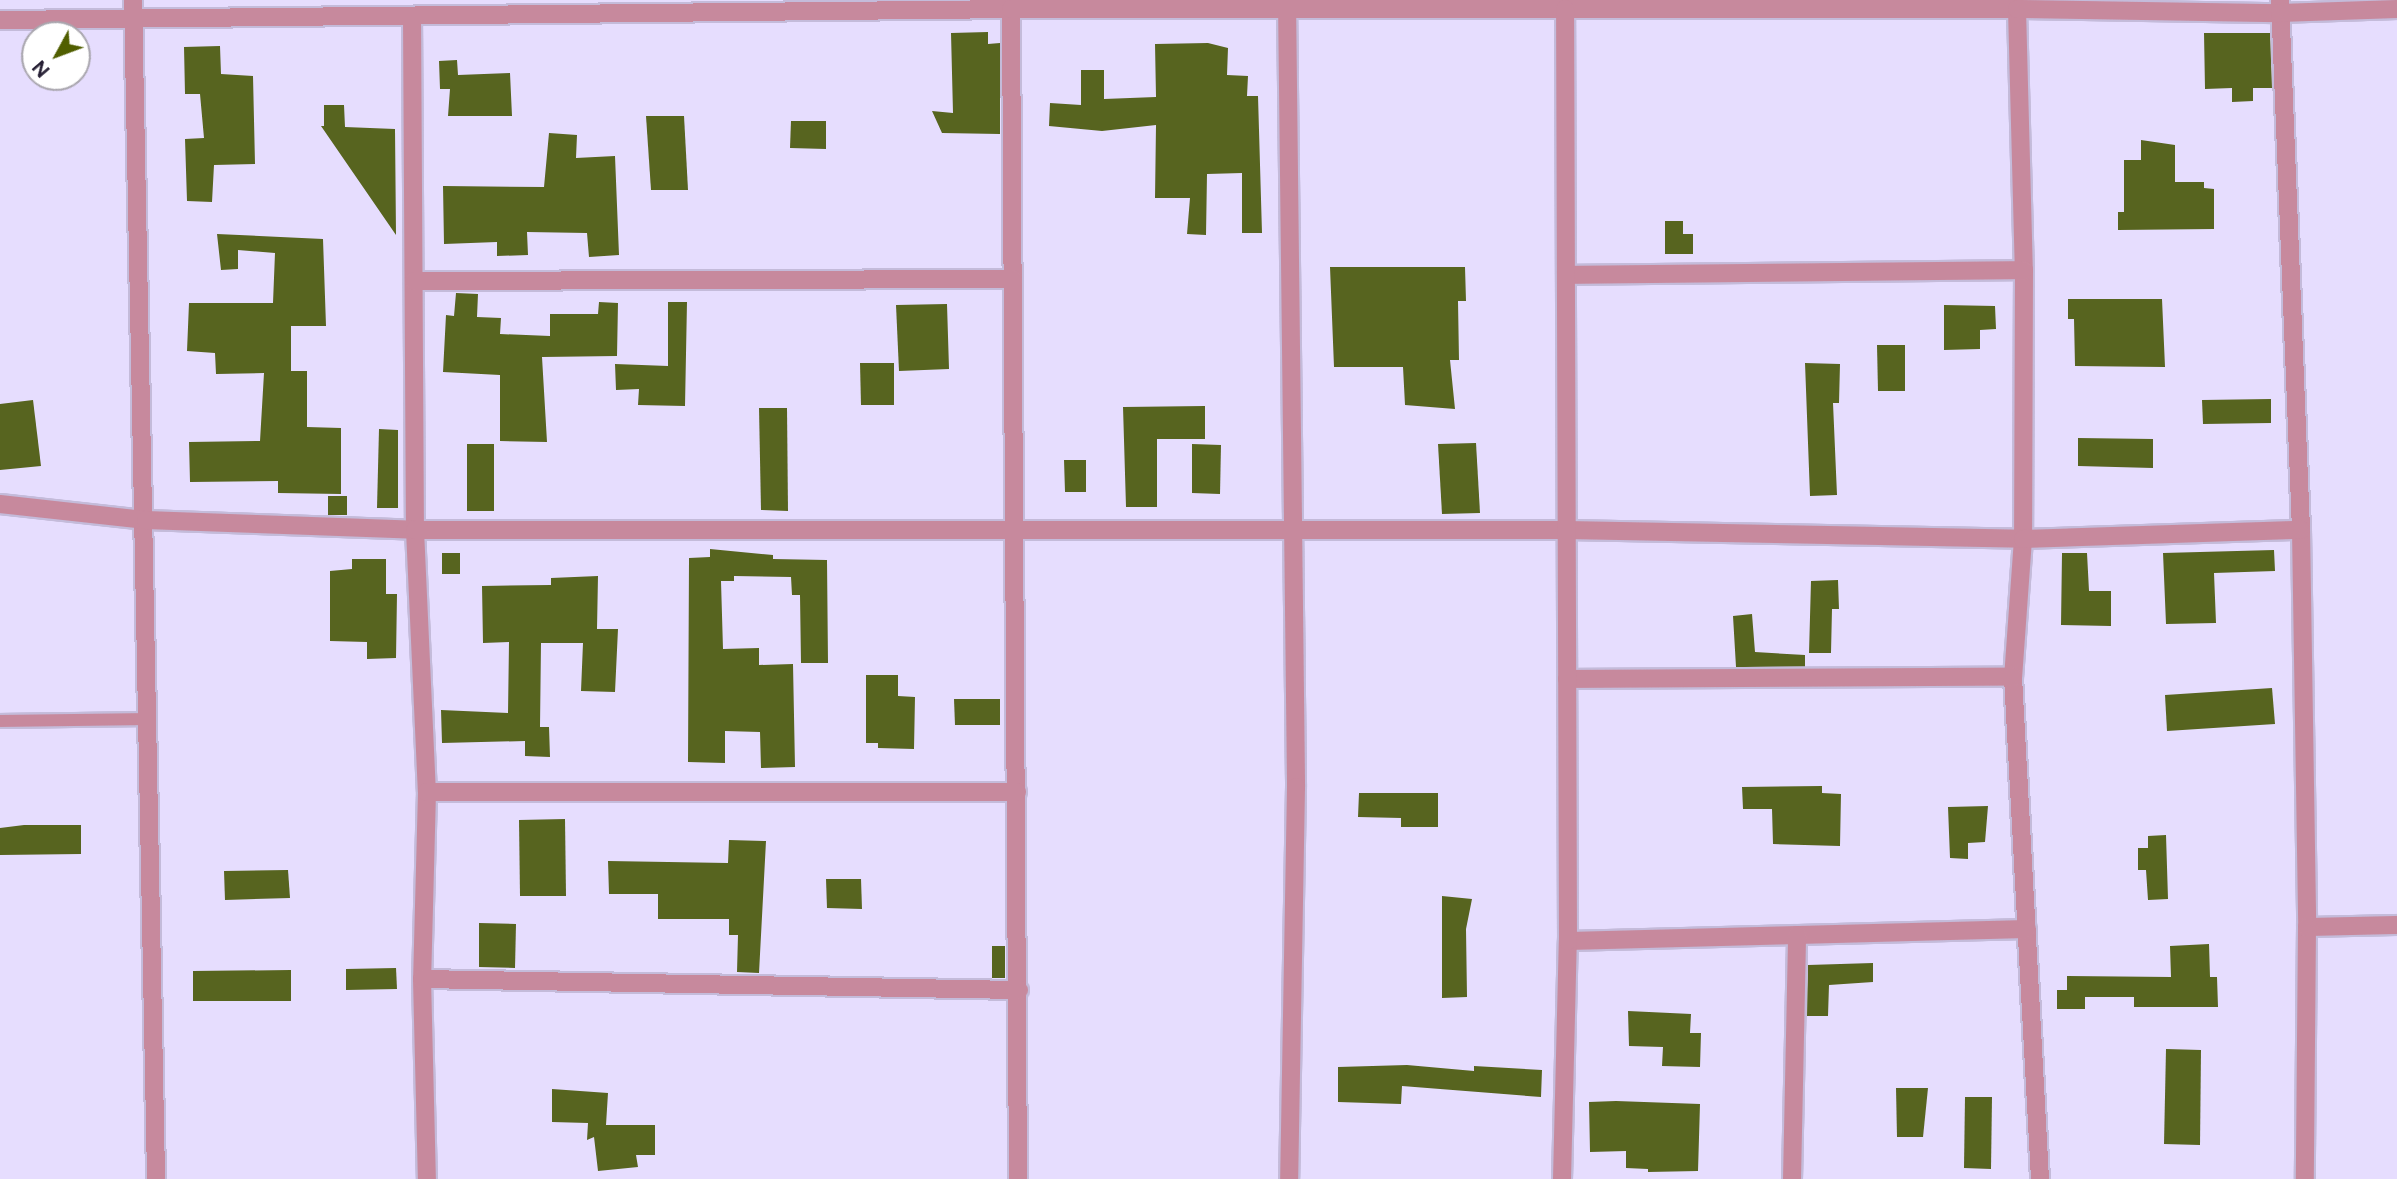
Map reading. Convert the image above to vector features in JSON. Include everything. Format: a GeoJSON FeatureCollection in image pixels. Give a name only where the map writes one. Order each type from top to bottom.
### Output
{"type":"FeatureCollection","features":[{"type":"Feature","properties":{"kind":"street"},"geometry":{"type":"LineString","coordinates":[[133,0],[146,520],[144,719],[156,1179]]}},
{"type":"Feature","properties":{"kind":"street"},"geometry":{"type":"LineString","coordinates":[[0,20],[135,21],[814,6],[1011,9],[1287,6],[1565,9],[2397,9]]}},
{"type":"Feature","properties":{"kind":"street"},"geometry":{"type":"LineString","coordinates":[[1287,6],[1296,787],[1289,1179]]}},
{"type":"Feature","properties":{"kind":"street"},"geometry":{"type":"LineString","coordinates":[[2280,7],[2301,530],[2307,927],[2305,1179]]}},
{"type":"Feature","properties":{"kind":"street"},"geometry":{"type":"LineString","coordinates":[[1011,9],[1019,989],[1018,1179]]}},
{"type":"Feature","properties":{"kind":"street"},"geometry":{"type":"LineString","coordinates":[[1562,1179],[1568,942],[1565,9]]}},
{"type":"Feature","properties":{"kind":"street"},"geometry":{"type":"LineString","coordinates":[[2017,9],[2024,270],[2023,539],[2013,677],[2040,1179]]}},
{"type":"Feature","properties":{"kind":"street"},"geometry":{"type":"LineString","coordinates":[[412,16],[415,530],[427,792],[422,979],[427,1179]]}},
{"type":"Feature","properties":{"kind":"street"},"geometry":{"type":"LineString","coordinates":[[1566,275],[2024,270]]}},
{"type":"Feature","properties":{"kind":"street"},"geometry":{"type":"LineString","coordinates":[[414,281],[1013,279]]}},
{"type":"Feature","properties":{"kind":"street"},"geometry":{"type":"LineString","coordinates":[[0,504],[146,520],[415,530],[1567,530],[2023,539],[2301,530]]}},
{"type":"Feature","properties":{"kind":"street"},"geometry":{"type":"LineString","coordinates":[[1567,679],[2013,677]]}},
{"type":"Feature","properties":{"kind":"street"},"geometry":{"type":"LineString","coordinates":[[427,792],[1017,792]]}},
{"type":"Feature","properties":{"kind":"street"},"geometry":{"type":"LineString","coordinates":[[2307,927],[2397,925]]}},
{"type":"Feature","properties":{"kind":"street"},"geometry":{"type":"LineString","coordinates":[[1568,942],[2027,929]]}},
{"type":"Feature","properties":{"kind":"street"},"geometry":{"type":"LineString","coordinates":[[1792,1179],[1797,935]]}},
{"type":"Feature","properties":{"kind":"street"},"geometry":{"type":"LineString","coordinates":[[422,979],[1019,989]]}},
{"type":"Feature","properties":{"kind":"lane"},"geometry":{"type":"LineString","coordinates":[[0,721],[144,719]]}},
{"type":"Feature","properties":{"kind":"building"},"geometry":{"type":"Polygon","coordinates":[[[988,32],[988,44],[1000,43],[1000,134],[942,133],[932,111],[953,113],[951,33],[988,32]]]}},
{"type":"Feature","properties":{"kind":"building"},"geometry":{"type":"Polygon","coordinates":[[[2204,33],[2270,33],[2272,88],[2253,88],[2253,101],[2232,102],[2232,88],[2205,89],[2204,33]]]}},
{"type":"Feature","properties":{"kind":"building"},"geometry":{"type":"Polygon","coordinates":[[[1208,43],[1228,48],[1227,75],[1248,76],[1247,96],[1258,96],[1262,233],[1242,233],[1242,173],[1207,174],[1206,235],[1187,234],[1190,198],[1155,198],[1156,125],[1102,131],[1049,126],[1050,103],[1081,105],[1081,70],[1104,70],[1104,99],[1156,97],[1155,44],[1208,43]]]}},
{"type":"Feature","properties":{"kind":"building"},"geometry":{"type":"Polygon","coordinates":[[[220,46],[221,74],[253,76],[255,164],[214,165],[212,202],[187,201],[185,139],[204,138],[200,94],[185,94],[184,47],[220,46]]]}},
{"type":"Feature","properties":{"kind":"building"},"geometry":{"type":"Polygon","coordinates":[[[457,60],[458,75],[510,73],[512,116],[448,116],[450,89],[440,89],[439,61],[457,60]]]}},
{"type":"Feature","properties":{"kind":"building"},"geometry":{"type":"Polygon","coordinates":[[[324,105],[344,105],[345,127],[395,129],[396,235],[321,126],[324,126],[324,105]]]}},
{"type":"Feature","properties":{"kind":"building"},"geometry":{"type":"Polygon","coordinates":[[[646,116],[684,116],[688,190],[651,190],[646,116]]]}},
{"type":"Feature","properties":{"kind":"building"},"geometry":{"type":"Polygon","coordinates":[[[791,121],[826,121],[826,149],[790,148],[791,121]]]}},
{"type":"Feature","properties":{"kind":"building"},"geometry":{"type":"Polygon","coordinates":[[[549,133],[577,135],[576,158],[615,156],[619,255],[589,257],[587,233],[527,232],[528,255],[497,256],[497,242],[444,244],[443,186],[544,187],[549,133]]]}},
{"type":"Feature","properties":{"kind":"building"},"geometry":{"type":"Polygon","coordinates":[[[2141,140],[2175,145],[2175,182],[2204,182],[2204,188],[2214,189],[2214,229],[2118,230],[2118,212],[2124,212],[2124,160],[2141,160],[2141,140]]]}},
{"type":"Feature","properties":{"kind":"building"},"geometry":{"type":"Polygon","coordinates":[[[1665,221],[1683,221],[1683,234],[1693,234],[1693,254],[1665,254],[1665,221]]]}},
{"type":"Feature","properties":{"kind":"building"},"geometry":{"type":"Polygon","coordinates":[[[217,234],[323,239],[326,326],[291,326],[291,371],[307,371],[307,427],[341,428],[341,494],[278,493],[278,481],[190,482],[189,442],[260,441],[264,373],[216,374],[215,353],[187,351],[189,303],[273,303],[275,253],[238,250],[238,269],[221,270],[217,234]]]}},
{"type":"Feature","properties":{"kind":"building"},"geometry":{"type":"Polygon","coordinates":[[[1330,267],[1465,267],[1466,301],[1458,301],[1459,360],[1450,360],[1455,409],[1405,405],[1403,367],[1334,367],[1330,267]]]}},
{"type":"Feature","properties":{"kind":"building"},"geometry":{"type":"Polygon","coordinates":[[[456,293],[478,294],[477,317],[501,318],[500,334],[550,336],[550,314],[598,314],[599,302],[618,303],[617,356],[542,357],[547,442],[500,441],[500,375],[443,372],[446,315],[454,316],[456,293]]]}},
{"type":"Feature","properties":{"kind":"building"},"geometry":{"type":"Polygon","coordinates":[[[2068,299],[2162,299],[2165,367],[2075,366],[2074,319],[2068,319],[2068,299]]]}},
{"type":"Feature","properties":{"kind":"building"},"geometry":{"type":"Polygon","coordinates":[[[668,302],[687,302],[685,406],[638,405],[639,389],[616,390],[615,364],[668,366],[668,302]]]}},
{"type":"Feature","properties":{"kind":"building"},"geometry":{"type":"Polygon","coordinates":[[[947,304],[949,369],[899,371],[896,305],[947,304]]]}},
{"type":"Feature","properties":{"kind":"building"},"geometry":{"type":"Polygon","coordinates":[[[1944,305],[1995,306],[1996,329],[1980,330],[1980,349],[1944,350],[1944,305]]]}},
{"type":"Feature","properties":{"kind":"building"},"geometry":{"type":"Polygon","coordinates":[[[1877,345],[1905,345],[1905,391],[1878,391],[1877,345]]]}},
{"type":"Feature","properties":{"kind":"building"},"geometry":{"type":"Polygon","coordinates":[[[860,363],[894,363],[894,405],[861,405],[860,363]]]}},
{"type":"Feature","properties":{"kind":"building"},"geometry":{"type":"Polygon","coordinates":[[[1805,363],[1840,364],[1839,403],[1833,403],[1837,495],[1810,496],[1805,363]]]}},
{"type":"Feature","properties":{"kind":"building"},"geometry":{"type":"Polygon","coordinates":[[[2271,399],[2271,423],[2203,424],[2202,400],[2271,399]]]}},
{"type":"Feature","properties":{"kind":"building"},"geometry":{"type":"Polygon","coordinates":[[[33,400],[41,466],[0,470],[0,404],[33,400]]]}},
{"type":"Feature","properties":{"kind":"building"},"geometry":{"type":"Polygon","coordinates":[[[1205,406],[1205,439],[1157,439],[1157,507],[1126,507],[1123,407],[1205,406]]]}},
{"type":"Feature","properties":{"kind":"building"},"geometry":{"type":"Polygon","coordinates":[[[759,408],[787,408],[788,511],[761,510],[759,408]]]}},
{"type":"Feature","properties":{"kind":"building"},"geometry":{"type":"Polygon","coordinates":[[[379,429],[398,430],[398,508],[377,508],[379,429]]]}},
{"type":"Feature","properties":{"kind":"building"},"geometry":{"type":"Polygon","coordinates":[[[2078,438],[2153,439],[2153,468],[2078,466],[2078,438]]]}},
{"type":"Feature","properties":{"kind":"building"},"geometry":{"type":"Polygon","coordinates":[[[1476,443],[1480,513],[1442,514],[1438,444],[1476,443]]]}},
{"type":"Feature","properties":{"kind":"building"},"geometry":{"type":"Polygon","coordinates":[[[467,444],[494,444],[494,511],[467,511],[467,444]]]}},
{"type":"Feature","properties":{"kind":"building"},"geometry":{"type":"Polygon","coordinates":[[[1192,444],[1221,445],[1220,494],[1192,493],[1192,444]]]}},
{"type":"Feature","properties":{"kind":"building"},"geometry":{"type":"Polygon","coordinates":[[[1064,460],[1086,460],[1086,492],[1065,492],[1064,460]]]}},
{"type":"Feature","properties":{"kind":"building"},"geometry":{"type":"Polygon","coordinates":[[[328,496],[347,496],[347,515],[328,515],[328,496]]]}},
{"type":"Feature","properties":{"kind":"building"},"geometry":{"type":"Polygon","coordinates":[[[710,549],[773,555],[773,559],[827,560],[828,663],[801,663],[800,595],[792,595],[791,577],[734,576],[734,581],[721,581],[723,649],[759,648],[759,665],[793,664],[795,767],[761,768],[760,732],[725,731],[725,763],[688,762],[689,558],[710,557],[710,549]]]}},
{"type":"Feature","properties":{"kind":"building"},"geometry":{"type":"Polygon","coordinates":[[[2274,550],[2275,571],[2214,573],[2216,623],[2166,624],[2163,553],[2274,550]]]}},
{"type":"Feature","properties":{"kind":"building"},"geometry":{"type":"Polygon","coordinates":[[[442,553],[460,553],[460,574],[442,574],[442,553]]]}},
{"type":"Feature","properties":{"kind":"building"},"geometry":{"type":"Polygon","coordinates":[[[2062,553],[2087,553],[2089,591],[2111,591],[2111,626],[2061,625],[2062,553]]]}},
{"type":"Feature","properties":{"kind":"building"},"geometry":{"type":"Polygon","coordinates":[[[352,559],[386,559],[386,594],[397,594],[396,658],[367,659],[367,642],[330,641],[330,571],[352,569],[352,559]]]}},
{"type":"Feature","properties":{"kind":"building"},"geometry":{"type":"Polygon","coordinates":[[[598,576],[597,629],[618,629],[615,692],[581,691],[583,643],[541,643],[540,727],[549,727],[550,757],[525,756],[525,741],[442,743],[441,710],[508,713],[509,642],[483,643],[482,586],[551,585],[551,578],[598,576]]]}},
{"type":"Feature","properties":{"kind":"building"},"geometry":{"type":"Polygon","coordinates":[[[1838,580],[1839,609],[1832,609],[1831,653],[1809,653],[1811,581],[1838,580]]]}},
{"type":"Feature","properties":{"kind":"building"},"geometry":{"type":"Polygon","coordinates":[[[1752,614],[1755,652],[1805,655],[1805,667],[1736,667],[1733,616],[1752,614]]]}},
{"type":"Feature","properties":{"kind":"building"},"geometry":{"type":"Polygon","coordinates":[[[866,675],[898,675],[898,696],[915,697],[914,749],[878,748],[878,743],[866,743],[866,675]]]}},
{"type":"Feature","properties":{"kind":"building"},"geometry":{"type":"Polygon","coordinates":[[[2272,688],[2275,724],[2167,731],[2165,695],[2272,688]]]}},
{"type":"Feature","properties":{"kind":"building"},"geometry":{"type":"Polygon","coordinates":[[[954,699],[1000,699],[1000,725],[955,725],[954,699]]]}},
{"type":"Feature","properties":{"kind":"building"},"geometry":{"type":"Polygon","coordinates":[[[1822,786],[1822,793],[1841,794],[1840,846],[1773,844],[1772,809],[1743,809],[1742,787],[1822,786]]]}},
{"type":"Feature","properties":{"kind":"building"},"geometry":{"type":"Polygon","coordinates":[[[1359,793],[1438,793],[1438,827],[1401,827],[1401,818],[1358,817],[1359,793]]]}},
{"type":"Feature","properties":{"kind":"building"},"geometry":{"type":"Polygon","coordinates":[[[1988,806],[1985,842],[1968,843],[1968,859],[1950,858],[1948,807],[1988,806]]]}},
{"type":"Feature","properties":{"kind":"building"},"geometry":{"type":"Polygon","coordinates":[[[565,819],[566,896],[520,896],[519,820],[565,819]]]}},
{"type":"Feature","properties":{"kind":"building"},"geometry":{"type":"Polygon","coordinates":[[[24,825],[81,825],[81,854],[0,855],[0,828],[24,825]]]}},
{"type":"Feature","properties":{"kind":"building"},"geometry":{"type":"Polygon","coordinates":[[[2166,835],[2168,899],[2148,900],[2146,870],[2138,870],[2138,848],[2148,848],[2148,836],[2166,835]]]}},
{"type":"Feature","properties":{"kind":"building"},"geometry":{"type":"Polygon","coordinates":[[[729,840],[766,841],[759,973],[737,972],[738,935],[729,935],[729,919],[658,919],[658,894],[609,894],[608,861],[728,863],[729,840]]]}},
{"type":"Feature","properties":{"kind":"building"},"geometry":{"type":"Polygon","coordinates":[[[288,870],[290,898],[225,900],[224,871],[288,870]]]}},
{"type":"Feature","properties":{"kind":"building"},"geometry":{"type":"Polygon","coordinates":[[[826,879],[861,879],[862,909],[827,908],[826,879]]]}},
{"type":"Feature","properties":{"kind":"building"},"geometry":{"type":"Polygon","coordinates":[[[1442,896],[1472,899],[1466,929],[1467,997],[1442,998],[1442,896]]]}},
{"type":"Feature","properties":{"kind":"building"},"geometry":{"type":"Polygon","coordinates":[[[479,923],[516,924],[515,968],[479,967],[479,923]]]}},
{"type":"Feature","properties":{"kind":"building"},"geometry":{"type":"Polygon","coordinates":[[[2209,944],[2210,977],[2217,977],[2218,1007],[2134,1007],[2134,997],[2085,997],[2085,1009],[2057,1009],[2057,990],[2067,990],[2067,976],[2171,977],[2170,946],[2209,944]]]}},
{"type":"Feature","properties":{"kind":"building"},"geometry":{"type":"Polygon","coordinates":[[[992,946],[1005,946],[1005,978],[992,978],[992,946]]]}},
{"type":"Feature","properties":{"kind":"building"},"geometry":{"type":"Polygon","coordinates":[[[1873,963],[1873,982],[1829,985],[1828,1016],[1807,1016],[1808,965],[1873,963]]]}},
{"type":"Feature","properties":{"kind":"building"},"geometry":{"type":"Polygon","coordinates":[[[396,968],[397,989],[346,990],[346,969],[396,968]]]}},
{"type":"Feature","properties":{"kind":"building"},"geometry":{"type":"Polygon","coordinates":[[[291,970],[291,1001],[193,1001],[193,971],[291,970]]]}},
{"type":"Feature","properties":{"kind":"building"},"geometry":{"type":"Polygon","coordinates":[[[1628,1011],[1691,1014],[1690,1033],[1701,1033],[1700,1067],[1662,1066],[1663,1047],[1629,1046],[1628,1011]]]}},
{"type":"Feature","properties":{"kind":"building"},"geometry":{"type":"Polygon","coordinates":[[[2166,1049],[2201,1050],[2200,1145],[2164,1144],[2166,1049]]]}},
{"type":"Feature","properties":{"kind":"building"},"geometry":{"type":"Polygon","coordinates":[[[1407,1065],[1474,1071],[1474,1066],[1542,1070],[1541,1097],[1402,1086],[1401,1104],[1338,1102],[1338,1067],[1407,1065]]]}},
{"type":"Feature","properties":{"kind":"building"},"geometry":{"type":"Polygon","coordinates":[[[1896,1088],[1928,1088],[1923,1137],[1897,1137],[1896,1088]]]}},
{"type":"Feature","properties":{"kind":"building"},"geometry":{"type":"Polygon","coordinates":[[[552,1089],[608,1093],[606,1125],[655,1125],[655,1155],[636,1155],[638,1167],[598,1171],[594,1137],[587,1140],[588,1123],[552,1122],[552,1089]]]}},
{"type":"Feature","properties":{"kind":"building"},"geometry":{"type":"Polygon","coordinates":[[[1965,1097],[1992,1097],[1991,1169],[1964,1168],[1965,1097]]]}},
{"type":"Feature","properties":{"kind":"building"},"geometry":{"type":"Polygon","coordinates":[[[1589,1102],[1700,1104],[1698,1171],[1648,1172],[1648,1169],[1626,1168],[1626,1151],[1590,1152],[1589,1102]]]}}]}
